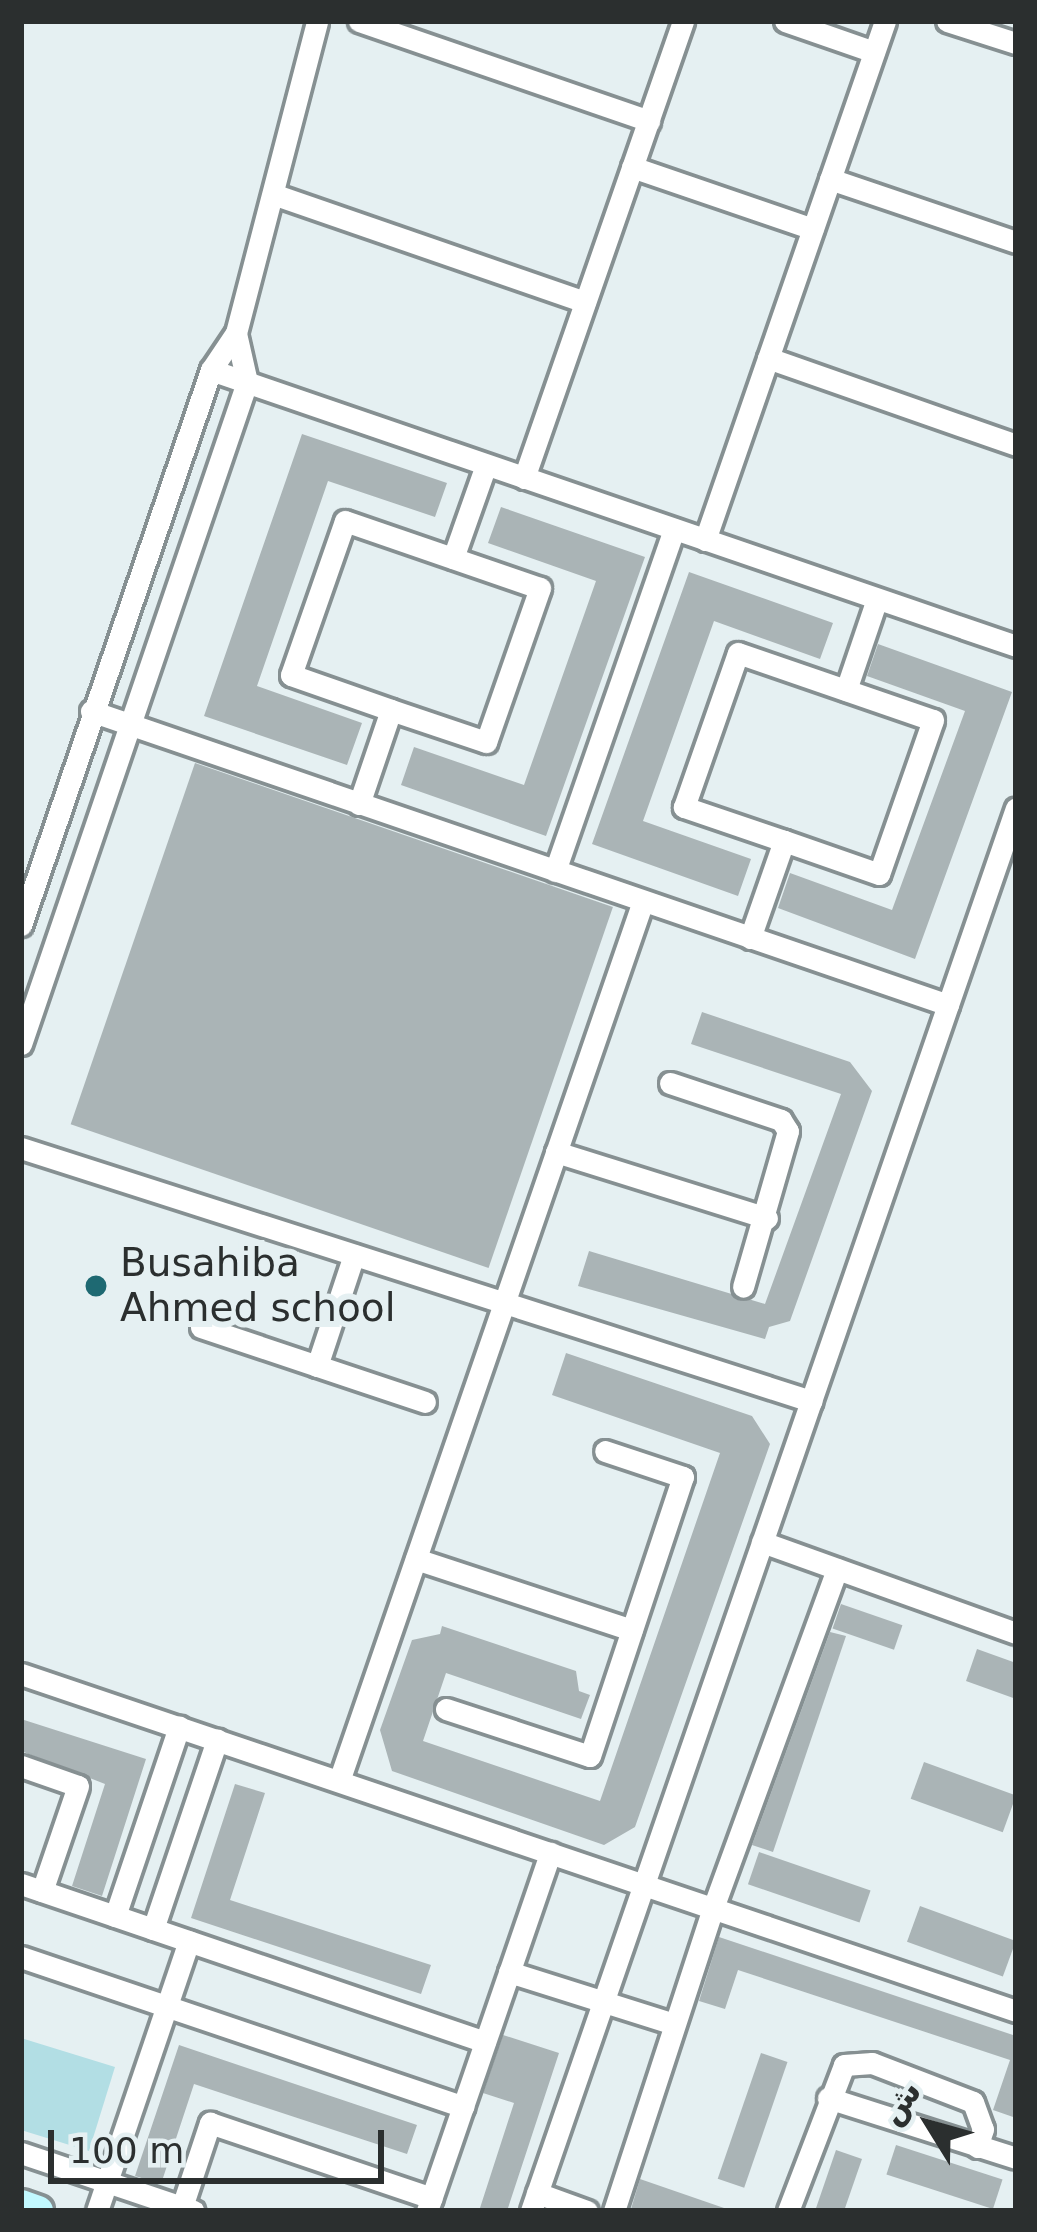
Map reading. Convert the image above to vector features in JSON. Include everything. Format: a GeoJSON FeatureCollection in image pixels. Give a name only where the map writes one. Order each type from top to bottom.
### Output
{"type":"FeatureCollection","features":[{"type":"Feature","properties":{"kind":"main road"},"geometry":{"type":"LineString","coordinates":[[21,2205],[38,2211]]}},
{"type":"Feature","properties":{"kind":"street"},"geometry":{"type":"LineString","coordinates":[[21,925],[212,370],[236,333],[317,21]]}},
{"type":"Feature","properties":{"kind":"street"},"geometry":{"type":"LineString","coordinates":[[359,21],[649,121]]}},
{"type":"Feature","properties":{"kind":"street"},"geometry":{"type":"LineString","coordinates":[[524,478],[683,21]]}},
{"type":"Feature","properties":{"kind":"street"},"geometry":{"type":"LineString","coordinates":[[785,21],[874,52]]}},
{"type":"Feature","properties":{"kind":"street"},"geometry":{"type":"LineString","coordinates":[[705,540],[885,21]]}},
{"type":"Feature","properties":{"kind":"street"},"geometry":{"type":"LineString","coordinates":[[947,21],[1016,43]]}},
{"type":"Feature","properties":{"kind":"street"},"geometry":{"type":"LineString","coordinates":[[632,167],[813,230]]}},
{"type":"Feature","properties":{"kind":"street"},"geometry":{"type":"LineString","coordinates":[[830,179],[1016,242]]}},
{"type":"Feature","properties":{"kind":"street"},"geometry":{"type":"LineString","coordinates":[[273,194],[585,302]]}},
{"type":"Feature","properties":{"kind":"street"},"geometry":{"type":"LineString","coordinates":[[21,1045],[247,382],[236,333]]}},
{"type":"Feature","properties":{"kind":"street"},"geometry":{"type":"LineString","coordinates":[[768,358],[1016,445]]}},
{"type":"Feature","properties":{"kind":"street"},"geometry":{"type":"LineString","coordinates":[[212,370],[1016,646]]}},
{"type":"Feature","properties":{"kind":"street"},"geometry":{"type":"LineString","coordinates":[[453,558],[485,464]]}},
{"type":"Feature","properties":{"kind":"street"},"geometry":{"type":"LineString","coordinates":[[345,521],[540,588],[486,742],[392,710],[291,675],[345,521]]}},
{"type":"Feature","properties":{"kind":"street"},"geometry":{"type":"LineString","coordinates":[[555,871],[674,529]]}},
{"type":"Feature","properties":{"kind":"street"},"geometry":{"type":"LineString","coordinates":[[846,690],[877,599]]}},
{"type":"Feature","properties":{"kind":"street"},"geometry":{"type":"LineString","coordinates":[[738,653],[933,720],[879,874],[784,842],[684,807],[738,653]]}},
{"type":"Feature","properties":{"kind":"street"},"geometry":{"type":"LineString","coordinates":[[359,803],[392,710]]}},
{"type":"Feature","properties":{"kind":"street"},"geometry":{"type":"LineString","coordinates":[[92,711],[948,1005]]}},
{"type":"Feature","properties":{"kind":"street"},"geometry":{"type":"LineString","coordinates":[[587,2211],[534,2202],[1016,808]]}},
{"type":"Feature","properties":{"kind":"street"},"geometry":{"type":"LineString","coordinates":[[750,938],[784,842]]}},
{"type":"Feature","properties":{"kind":"street"},"geometry":{"type":"LineString","coordinates":[[339,1781],[643,901]]}},
{"type":"Feature","properties":{"kind":"street"},"geometry":{"type":"LineString","coordinates":[[670,1083],[781,1120],[790,1141],[743,1286]]}},
{"type":"Feature","properties":{"kind":"street"},"geometry":{"type":"LineString","coordinates":[[21,1148],[811,1401]]}},
{"type":"Feature","properties":{"kind":"street"},"geometry":{"type":"LineString","coordinates":[[556,1152],[766,1218]]}},
{"type":"Feature","properties":{"kind":"street"},"geometry":{"type":"LineString","coordinates":[[317,1366],[354,1255]]}},
{"type":"Feature","properties":{"kind":"street"},"geometry":{"type":"LineString","coordinates":[[202,1327],[425,1402]]}},
{"type":"Feature","properties":{"kind":"street"},"geometry":{"type":"LineString","coordinates":[[446,1709],[590,1756],[683,1477],[605,1451]]}},
{"type":"Feature","properties":{"kind":"street"},"geometry":{"type":"LineString","coordinates":[[762,1542],[1016,1633]]}},
{"type":"Feature","properties":{"kind":"street"},"geometry":{"type":"LineString","coordinates":[[416,1559],[632,1630]]}},
{"type":"Feature","properties":{"kind":"street"},"geometry":{"type":"LineString","coordinates":[[614,2211],[713,1908],[837,1569]]}},
{"type":"Feature","properties":{"kind":"street"},"geometry":{"type":"LineString","coordinates":[[21,1674],[1016,2011]]}},
{"type":"Feature","properties":{"kind":"street"},"geometry":{"type":"LineString","coordinates":[[115,1916],[179,1727]]}},
{"type":"Feature","properties":{"kind":"street"},"geometry":{"type":"LineString","coordinates":[[153,1929],[217,1740]]}},
{"type":"Feature","properties":{"kind":"street"},"geometry":{"type":"LineString","coordinates":[[21,1766],[78,1786],[32,1888],[485,2042]]}},
{"type":"Feature","properties":{"kind":"street"},"geometry":{"type":"LineString","coordinates":[[21,2153],[188,2209],[210,2123],[430,2204],[550,1853]]}},
{"type":"Feature","properties":{"kind":"street"},"geometry":{"type":"LineString","coordinates":[[97,2211],[189,1941]]}},
{"type":"Feature","properties":{"kind":"street"},"geometry":{"type":"LineString","coordinates":[[21,1957],[463,2107]]}},
{"type":"Feature","properties":{"kind":"street"},"geometry":{"type":"LineString","coordinates":[[509,1972],[674,2024]]}},
{"type":"Feature","properties":{"kind":"street"},"geometry":{"type":"LineString","coordinates":[[788,2211],[844,2065],[872,2063],[973,2102],[983,2129],[977,2147]]}},
{"type":"Feature","properties":{"kind":"street"},"geometry":{"type":"LineString","coordinates":[[828,2098],[1016,2158]]}},
{"type":"Feature","properties":{"kind":"shaded area"},"geometry":{"type":"Polygon","coordinates":[[[21,2038],[115,2067],[89,2151],[21,2130],[21,2038]]]}},
{"type":"Feature","properties":{"kind":"building"},"geometry":{"type":"Polygon","coordinates":[[[302,434],[447,483],[435,517],[328,481],[257,686],[362,723],[347,765],[204,716],[302,434]]]}},
{"type":"Feature","properties":{"kind":"building"},"geometry":{"type":"Polygon","coordinates":[[[501,507],[645,557],[546,836],[401,785],[414,747],[524,785],[596,581],[488,543],[501,507]]]}},
{"type":"Feature","properties":{"kind":"building"},"geometry":{"type":"Polygon","coordinates":[[[689,572],[833,623],[820,659],[714,621],[643,821],[751,859],[738,896],[592,844],[689,572]]]}},
{"type":"Feature","properties":{"kind":"building"},"geometry":{"type":"Polygon","coordinates":[[[878,644],[1012,692],[915,959],[778,908],[790,873],[892,910],[965,711],[867,676],[878,644]]]}},
{"type":"Feature","properties":{"kind":"building"},"geometry":{"type":"Polygon","coordinates":[[[195,763],[613,907],[489,1268],[71,1124],[195,763]]]}},
{"type":"Feature","properties":{"kind":"building"},"geometry":{"type":"Polygon","coordinates":[[[702,1012],[850,1062],[872,1091],[790,1321],[769,1327],[765,1339],[578,1286],[589,1251],[765,1304],[841,1094],[691,1044],[702,1012]]]}},
{"type":"Feature","properties":{"kind":"building"},"geometry":{"type":"Polygon","coordinates":[[[566,1353],[752,1416],[770,1444],[635,1827],[604,1845],[392,1771],[380,1730],[412,1640],[440,1634],[442,1626],[576,1671],[579,1691],[590,1695],[581,1719],[446,1673],[423,1741],[600,1801],[720,1453],[552,1395],[566,1353]]]}},
{"type":"Feature","properties":{"kind":"building"},"geometry":{"type":"Polygon","coordinates":[[[841,1604],[902,1625],[894,1650],[833,1629],[841,1604]]]}},
{"type":"Feature","properties":{"kind":"building"},"geometry":{"type":"Polygon","coordinates":[[[830,1632],[846,1636],[773,1852],[752,1845],[830,1632]]]}},
{"type":"Feature","properties":{"kind":"building"},"geometry":{"type":"Polygon","coordinates":[[[977,1649],[1016,1663],[1016,1699],[966,1681],[977,1649]]]}},
{"type":"Feature","properties":{"kind":"building"},"geometry":{"type":"Polygon","coordinates":[[[21,1719],[146,1759],[102,1896],[72,1886],[105,1784],[21,1751],[21,1719]]]}},
{"type":"Feature","properties":{"kind":"building"},"geometry":{"type":"Polygon","coordinates":[[[924,1762],[1016,1795],[1003,1832],[911,1799],[924,1762]]]}},
{"type":"Feature","properties":{"kind":"building"},"geometry":{"type":"Polygon","coordinates":[[[235,1784],[265,1793],[230,1900],[431,1965],[421,1994],[191,1918],[235,1784]]]}},
{"type":"Feature","properties":{"kind":"building"},"geometry":{"type":"Polygon","coordinates":[[[759,1852],[871,1890],[860,1923],[748,1884],[759,1852]]]}},
{"type":"Feature","properties":{"kind":"building"},"geometry":{"type":"Polygon","coordinates":[[[920,1906],[1016,1941],[1003,1977],[907,1942],[920,1906]]]}},
{"type":"Feature","properties":{"kind":"building"},"geometry":{"type":"Polygon","coordinates":[[[719,1937],[1016,2036],[1016,2118],[993,2110],[1010,2060],[738,1970],[725,2009],[699,2001],[719,1937]]]}},
{"type":"Feature","properties":{"kind":"building"},"geometry":{"type":"Polygon","coordinates":[[[503,2035],[559,2053],[507,2211],[479,2211],[514,2103],[483,2093],[503,2035]]]}},
{"type":"Feature","properties":{"kind":"building"},"geometry":{"type":"Polygon","coordinates":[[[179,2045],[417,2125],[407,2154],[194,2084],[161,2184],[135,2176],[179,2045]]]}},
{"type":"Feature","properties":{"kind":"building"},"geometry":{"type":"Polygon","coordinates":[[[761,2053],[787,2062],[744,2188],[718,2179],[761,2053]]]}},
{"type":"Feature","properties":{"kind":"building"},"geometry":{"type":"Polygon","coordinates":[[[896,2145],[1003,2180],[993,2209],[886,2174],[896,2145]]]}},
{"type":"Feature","properties":{"kind":"building"},"geometry":{"type":"Polygon","coordinates":[[[836,2150],[862,2159],[844,2211],[815,2211],[836,2150]]]}},
{"type":"Feature","properties":{"kind":"building"},"geometry":{"type":"Polygon","coordinates":[[[640,2179],[724,2208],[724,2211],[631,2209],[640,2179]]]}},
{"type":"Feature","properties":{"kind":"place","name":"Busahiba Ahmed school"},"geometry":{"type":"Point","coordinates":[96,1286]}}]}
